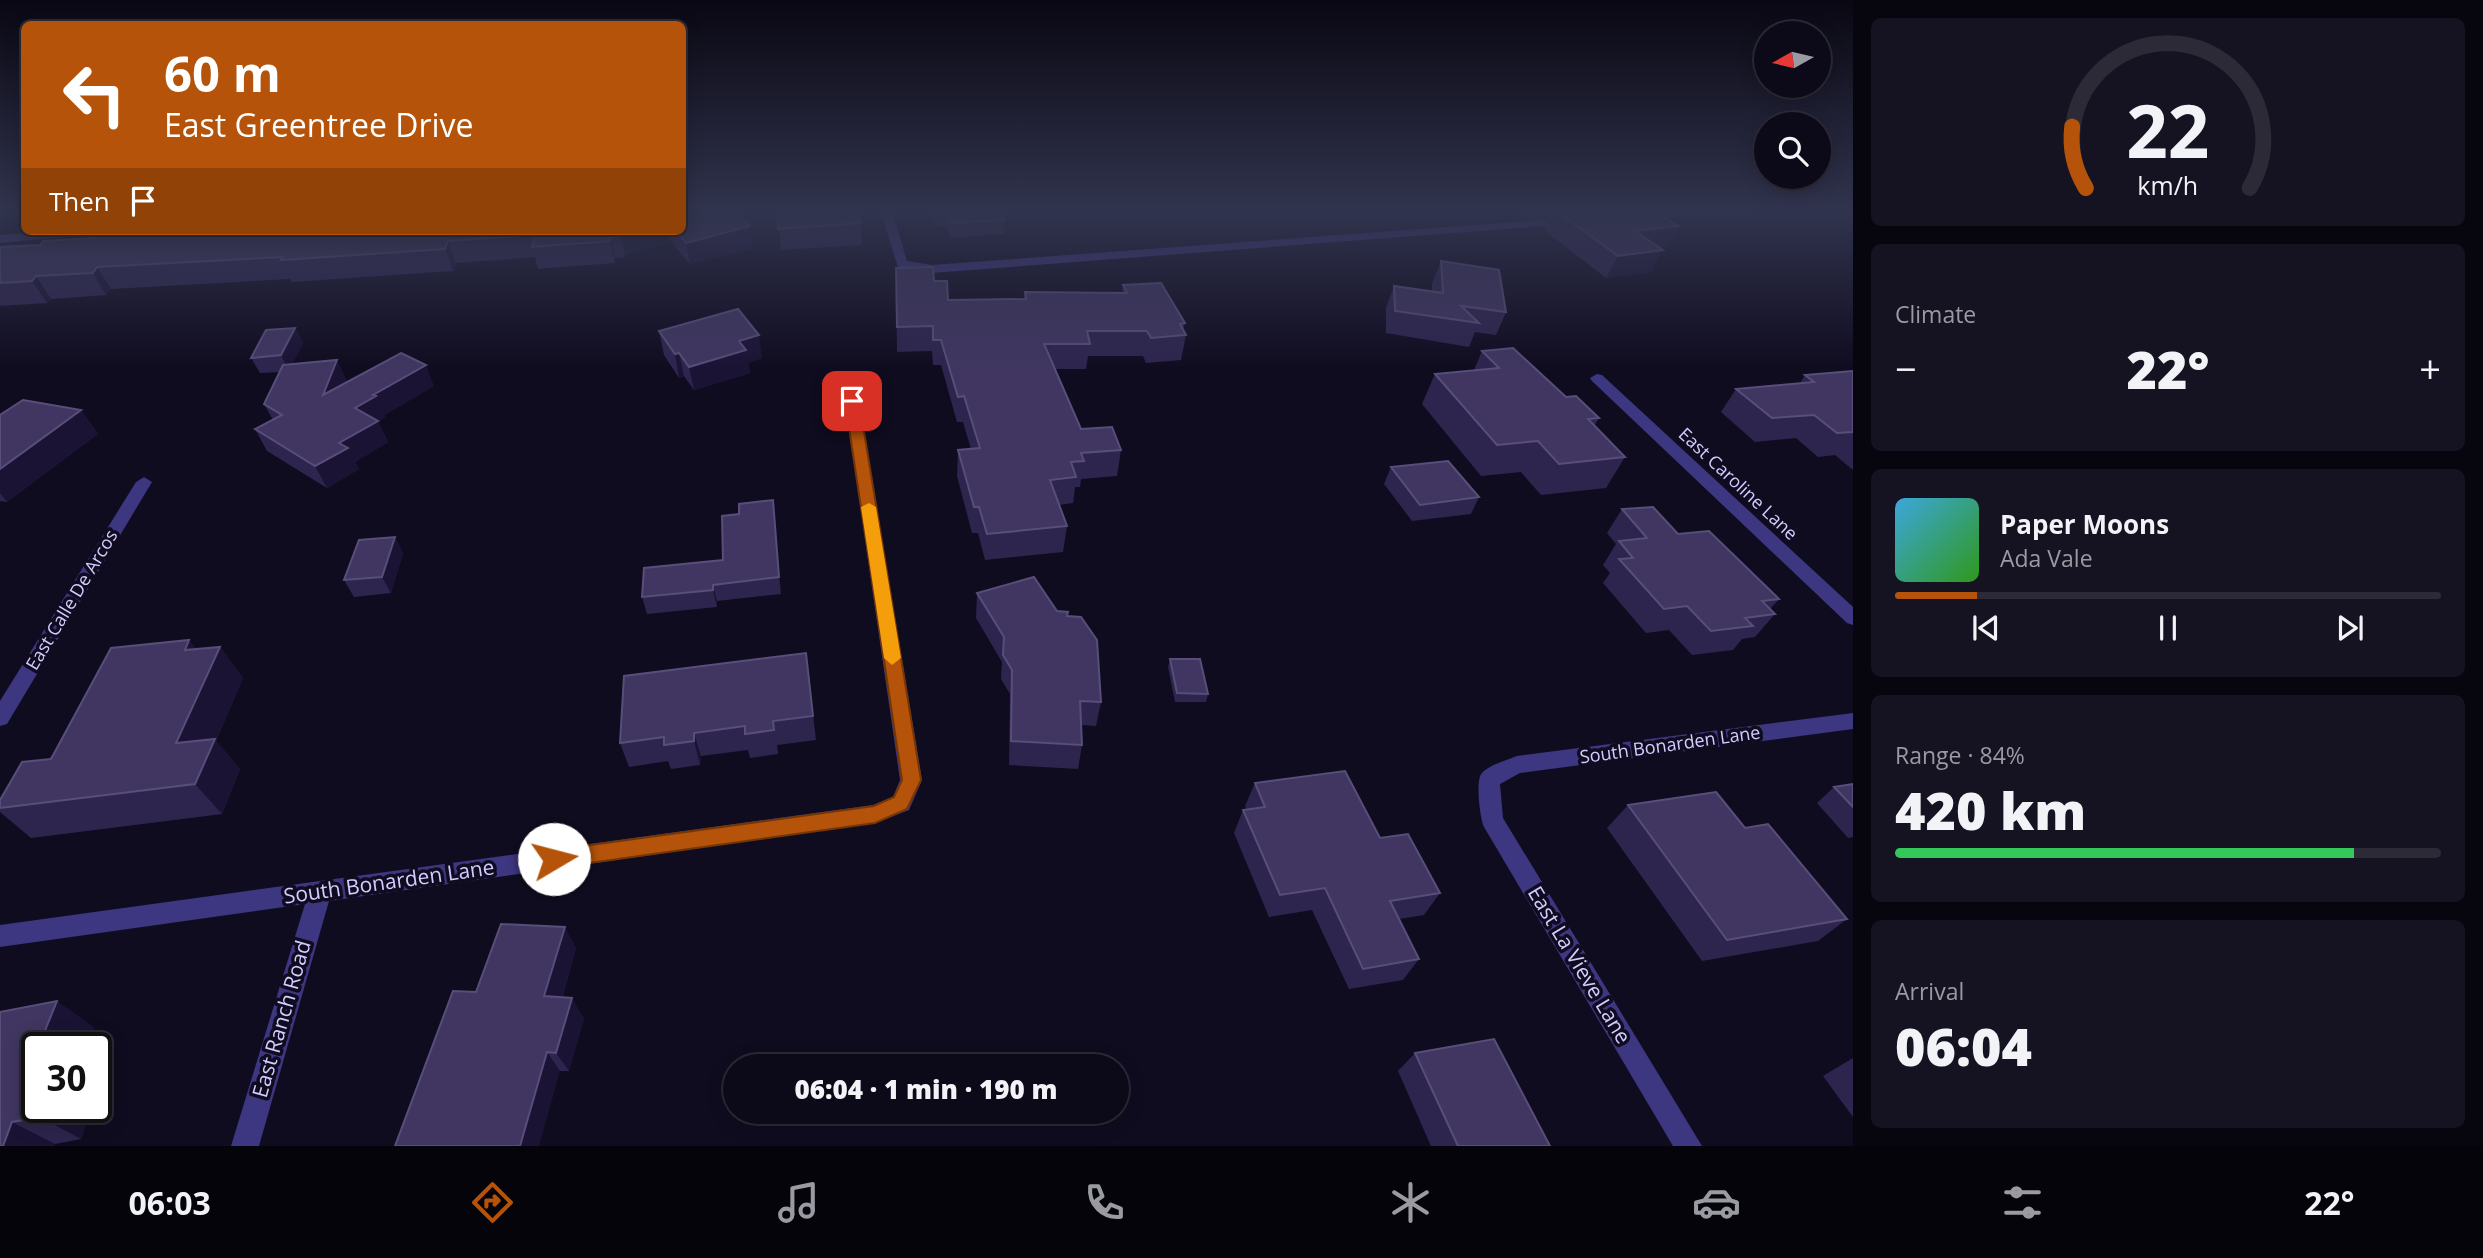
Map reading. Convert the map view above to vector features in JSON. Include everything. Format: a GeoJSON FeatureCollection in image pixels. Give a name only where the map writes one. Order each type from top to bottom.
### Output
{"type":"FeatureCollection","features":[{"type":"Feature","properties":{"kind":"street"},"geometry":{"type":"LineString","coordinates":[[902,262],[932,269],[1018,262]]}},
{"type":"Feature","properties":{"kind":"street","name":"East Caroline Lane"},"geometry":{"type":"LineString","coordinates":[[1597,378],[1853,618]]}},
{"type":"Feature","properties":{"kind":"street","name":"South Bonarden Lane"},"geometry":{"type":"LineString","coordinates":[[0,936],[875,814],[901,803],[911,780],[852,401]]}},
{"type":"Feature","properties":{"kind":"street","name":"East Calle De Arcos"},"geometry":{"type":"LineString","coordinates":[[0,718],[144,482]]}},
{"type":"Feature","properties":{"kind":"street","name":"South Bonarden Lane"},"geometry":{"type":"LineString","coordinates":[[1489,779],[1517,765],[1853,721]]}},
{"type":"Feature","properties":{"kind":"street","name":"East La Vieve Lane"},"geometry":{"type":"LineString","coordinates":[[1489,779],[1492,820],[1688,1146]]}},
{"type":"Feature","properties":{"kind":"street","name":"East Ranch Road"},"geometry":{"type":"LineString","coordinates":[[245,1146],[320,893]]}},
{"type":"Feature","properties":{"kind":"building"},"geometry":{"type":"Polygon","coordinates":[[[0,262],[181,262],[97,267],[93,273],[36,276],[32,281],[0,283],[0,262]]]}},
{"type":"Feature","properties":{"kind":"building"},"geometry":{"type":"Polygon","coordinates":[[[1441,262],[1499,270],[1506,312],[1461,306],[1479,323],[1395,311],[1394,286],[1443,293],[1441,262]]]}},
{"type":"Feature","properties":{"kind":"building"},"geometry":{"type":"Polygon","coordinates":[[[933,267],[934,281],[947,281],[948,300],[1026,299],[1025,292],[1127,293],[1123,285],[1161,283],[1185,323],[1180,324],[1186,335],[1151,338],[1147,331],[1087,331],[1090,344],[1044,344],[1081,429],[1112,427],[1121,450],[1081,453],[1084,461],[1071,462],[1076,477],[1050,480],[1067,526],[987,534],[979,507],[974,507],[958,450],[980,448],[964,396],[958,397],[941,340],[933,340],[933,326],[897,327],[896,268],[933,267]]]}},
{"type":"Feature","properties":{"kind":"building"},"geometry":{"type":"Polygon","coordinates":[[[738,309],[759,335],[739,341],[746,350],[689,367],[679,353],[675,354],[659,331],[738,309]]]}},
{"type":"Feature","properties":{"kind":"building"},"geometry":{"type":"Polygon","coordinates":[[[295,328],[281,355],[251,358],[266,330],[295,328]]]}},
{"type":"Feature","properties":{"kind":"building"},"geometry":{"type":"Polygon","coordinates":[[[1513,348],[1566,397],[1576,396],[1599,418],[1588,419],[1625,457],[1559,464],[1538,441],[1497,445],[1435,374],[1499,368],[1482,351],[1513,348]]]}},
{"type":"Feature","properties":{"kind":"building"},"geometry":{"type":"Polygon","coordinates":[[[401,353],[426,365],[355,408],[378,421],[339,443],[348,448],[315,466],[255,429],[282,415],[264,404],[283,365],[337,360],[323,395],[401,353]]]}},
{"type":"Feature","properties":{"kind":"building"},"geometry":{"type":"Polygon","coordinates":[[[1853,371],[1853,432],[1837,433],[1814,415],[1772,418],[1736,389],[1814,382],[1805,375],[1853,371]]]}},
{"type":"Feature","properties":{"kind":"building"},"geometry":{"type":"Polygon","coordinates":[[[23,400],[81,410],[0,469],[0,415],[23,400]]]}},
{"type":"Feature","properties":{"kind":"building"},"geometry":{"type":"Polygon","coordinates":[[[1448,461],[1479,497],[1420,505],[1391,467],[1448,461]]]}},
{"type":"Feature","properties":{"kind":"building"},"geometry":{"type":"Polygon","coordinates":[[[773,500],[779,577],[713,585],[713,590],[642,597],[644,568],[723,560],[722,516],[739,514],[739,504],[773,500]]]}},
{"type":"Feature","properties":{"kind":"building"},"geometry":{"type":"Polygon","coordinates":[[[1653,507],[1678,534],[1709,531],[1779,599],[1762,601],[1775,614],[1745,618],[1753,626],[1711,631],[1687,606],[1664,609],[1619,559],[1633,558],[1619,541],[1647,538],[1622,509],[1653,507]]]}},
{"type":"Feature","properties":{"kind":"building"},"geometry":{"type":"Polygon","coordinates":[[[395,537],[382,577],[344,580],[359,540],[395,537]]]}},
{"type":"Feature","properties":{"kind":"building"},"geometry":{"type":"Polygon","coordinates":[[[1034,577],[1057,611],[1068,612],[1067,616],[1081,617],[1097,640],[1101,702],[1080,701],[1082,745],[1011,741],[1012,670],[1003,655],[1004,637],[977,593],[1034,577]]]}},
{"type":"Feature","properties":{"kind":"building"},"geometry":{"type":"Polygon","coordinates":[[[189,640],[185,650],[220,647],[176,743],[215,739],[195,784],[0,808],[0,800],[22,762],[51,759],[111,648],[189,640]]]}},
{"type":"Feature","properties":{"kind":"building"},"geometry":{"type":"Polygon","coordinates":[[[806,653],[813,716],[773,721],[774,730],[745,734],[745,726],[694,733],[694,741],[664,745],[664,737],[620,743],[624,676],[806,653]]]}},
{"type":"Feature","properties":{"kind":"building"},"geometry":{"type":"Polygon","coordinates":[[[1170,659],[1200,659],[1208,694],[1177,693],[1170,659]]]}},
{"type":"Feature","properties":{"kind":"building"},"geometry":{"type":"Polygon","coordinates":[[[1345,771],[1380,838],[1408,834],[1440,893],[1390,901],[1419,959],[1363,969],[1325,888],[1280,895],[1243,810],[1265,807],[1255,783],[1345,771]]]}},
{"type":"Feature","properties":{"kind":"building"},"geometry":{"type":"Polygon","coordinates":[[[1853,784],[1853,807],[1834,787],[1853,784]]]}},
{"type":"Feature","properties":{"kind":"building"},"geometry":{"type":"Polygon","coordinates":[[[1716,792],[1745,828],[1768,824],[1847,919],[1727,940],[1628,805],[1716,792]]]}},
{"type":"Feature","properties":{"kind":"building"},"geometry":{"type":"Polygon","coordinates":[[[501,924],[565,927],[544,996],[572,998],[556,1053],[547,1052],[520,1146],[395,1146],[453,991],[476,992],[501,924]]]}},
{"type":"Feature","properties":{"kind":"building"},"geometry":{"type":"Polygon","coordinates":[[[57,1001],[44,1032],[21,1032],[21,1120],[12,1122],[3,1146],[0,1146],[0,1012],[57,1001]]]}},
{"type":"Feature","properties":{"kind":"building"},"geometry":{"type":"Polygon","coordinates":[[[1494,1039],[1550,1146],[1458,1146],[1415,1053],[1494,1039]]]}},
{"type":"Feature","properties":{"kind":"slow traffic"},"geometry":{"type":"LineString","coordinates":[[869,507],[892,658]]}},
{"type":"Feature","properties":{"kind":"route"},"geometry":{"type":"LineString","coordinates":[[554,859],[875,814],[901,803],[911,780],[852,401]]}}]}
